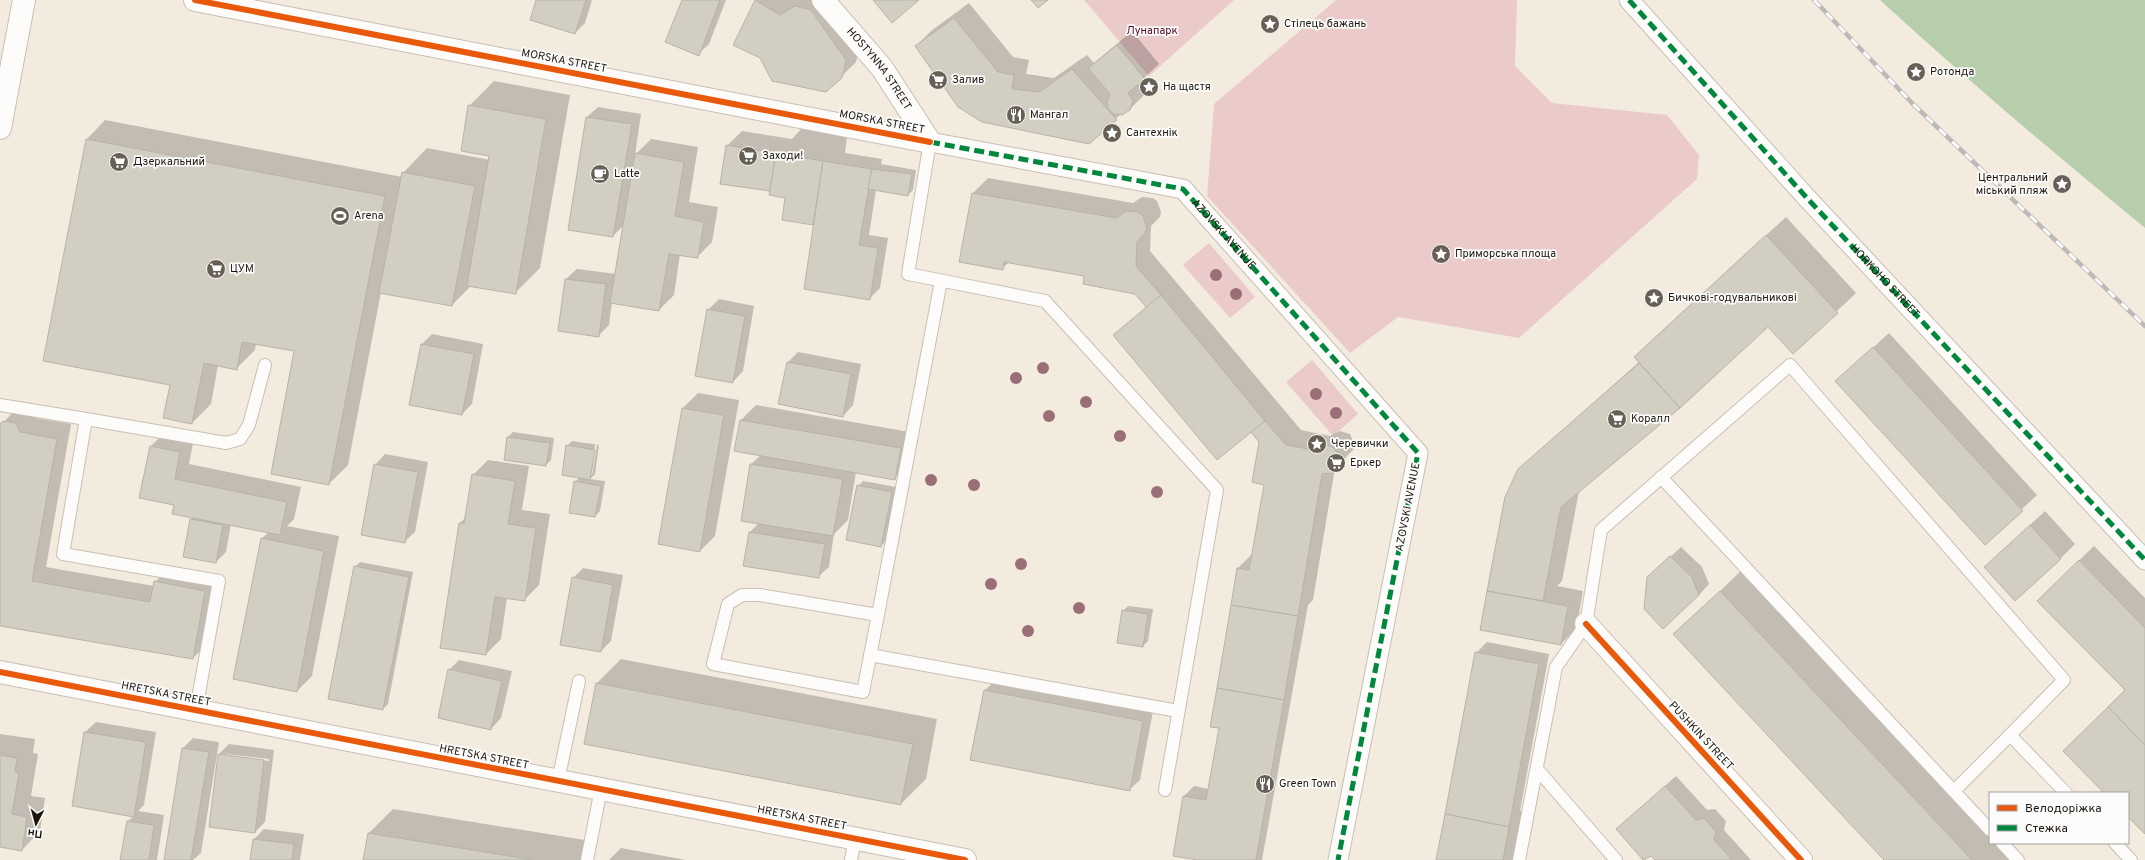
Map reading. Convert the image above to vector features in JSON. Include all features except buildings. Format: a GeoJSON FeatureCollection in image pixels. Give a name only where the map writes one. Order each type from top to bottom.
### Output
{"type":"FeatureCollection","features":[{"type":"Feature","properties":{"kind":"street"},"geometry":{"type":"LineString","coordinates":[[0,128],[24,0]]}},
{"type":"Feature","properties":{"kind":"street","name":"MORSKA STREET"},"geometry":{"type":"LineString","coordinates":[[195,0],[938,143]]}},
{"type":"Feature","properties":{"kind":"street","name":"HOSTYNNA STREET"},"geometry":{"type":"LineString","coordinates":[[823,0],[882,68],[938,143]]}},
{"type":"Feature","properties":{"kind":"street","name":"HORKOHO STREET"},"geometry":{"type":"LineString","coordinates":[[1629,0],[1806,197],[2145,560]]}},
{"type":"Feature","properties":{"kind":"street","name":"AZOVSKI AVENUE"},"geometry":{"type":"LineString","coordinates":[[938,143],[1183,190],[1418,453],[1338,860]]}},
{"type":"Feature","properties":{"kind":"street","name":"PUSHKIN STREET"},"geometry":{"type":"LineString","coordinates":[[1586,624],[1801,860]]}},
{"type":"Feature","properties":{"kind":"street","name":"HRETSKA STREET"},"geometry":{"type":"LineString","coordinates":[[0,672],[965,860]]}},
{"type":"Feature","properties":{"kind":"lane"},"geometry":{"type":"LineString","coordinates":[[938,143],[908,274],[1045,300],[1217,490],[1165,790]]}},
{"type":"Feature","properties":{"kind":"lane"},"geometry":{"type":"LineString","coordinates":[[878,615],[760,595],[742,595],[728,604],[713,664],[863,692],[878,615],[941,281]]}},
{"type":"Feature","properties":{"kind":"lane"},"geometry":{"type":"LineString","coordinates":[[0,405],[226,443],[240,439],[249,425],[265,365]]}},
{"type":"Feature","properties":{"kind":"lane"},"geometry":{"type":"LineString","coordinates":[[1519,860],[1556,666],[1586,624],[1601,530],[1790,365],[2064,680],[1954,791]]}},
{"type":"Feature","properties":{"kind":"lane"},"geometry":{"type":"LineString","coordinates":[[86,419],[63,554],[219,581],[196,710]]}},
{"type":"Feature","properties":{"kind":"lane"},"geometry":{"type":"LineString","coordinates":[[1661,477],[1989,829]]}},
{"type":"Feature","properties":{"kind":"lane"},"geometry":{"type":"LineString","coordinates":[[870,655],[1178,712]]}},
{"type":"Feature","properties":{"kind":"lane"},"geometry":{"type":"LineString","coordinates":[[558,781],[579,681]]}},
{"type":"Feature","properties":{"kind":"lane"},"geometry":{"type":"LineString","coordinates":[[2010,735],[2065,792]]}},
{"type":"Feature","properties":{"kind":"lane"},"geometry":{"type":"LineString","coordinates":[[1537,769],[1616,860]]}},
{"type":"Feature","properties":{"kind":"lane"},"geometry":{"type":"LineString","coordinates":[[587,860],[601,789]]}},
{"type":"Feature","properties":{"kind":"lane"},"geometry":{"type":"LineString","coordinates":[[851,860],[855,839]]}},
{"type":"Feature","properties":{"kind":"lane"},"geometry":{"type":"LineString","coordinates":[[2003,844],[2018,860]]}},
{"type":"Feature","properties":{"kind":"lane"},"geometry":{"type":"LineString","coordinates":[[2116,844],[2131,860]]}},
{"type":"Feature","properties":{"kind":"green space","name":"Лунапарк"},"geometry":{"type":"Polygon","coordinates":[[[1084,0],[1234,0],[1149,76],[1084,0]]]}},
{"type":"Feature","properties":{"kind":"green space"},"geometry":{"type":"Polygon","coordinates":[[[1336,0],[1517,0],[1515,66],[1552,103],[1667,115],[1699,155],[1697,179],[1519,338],[1398,317],[1350,353],[1207,196],[1214,104],[1336,0]]]}},
{"type":"Feature","properties":{"kind":"green space"},"geometry":{"type":"Polygon","coordinates":[[[1209,243],[1255,297],[1230,318],[1183,265],[1209,243]]]}},
{"type":"Feature","properties":{"kind":"green space"},"geometry":{"type":"Polygon","coordinates":[[[1312,360],[1358,414],[1333,436],[1286,382],[1312,360]]]}},
{"type":"Feature","properties":{"kind":"shaded area"},"geometry":{"type":"Polygon","coordinates":[[[1880,0],[2145,0],[2145,228],[2011,116],[1880,0]]]}},
{"type":"Feature","properties":{"kind":"railway"},"geometry":{"type":"LineString","coordinates":[[1814,0],[1913,104],[2145,326]]}},
{"type":"Feature","properties":{"kind":"marked path"},"geometry":{"type":"LineString","coordinates":[[1629,0],[1806,197],[2145,560]]}},
{"type":"Feature","properties":{"kind":"marked path"},"geometry":{"type":"LineString","coordinates":[[930,142],[1183,189],[1418,453],[1338,860]]}},
{"type":"Feature","properties":{"kind":"cycle path"},"geometry":{"type":"LineString","coordinates":[[195,0],[930,142]]}},
{"type":"Feature","properties":{"kind":"cycle path"},"geometry":{"type":"LineString","coordinates":[[1586,624],[1801,860]]}},
{"type":"Feature","properties":{"kind":"cycle path"},"geometry":{"type":"LineString","coordinates":[[0,672],[965,860]]}},
{"type":"Feature","properties":{"kind":"place","name":"Стілець бажань"},"geometry":{"type":"Point","coordinates":[1270,24]}},
{"type":"Feature","properties":{"kind":"place","name":"Ротонда"},"geometry":{"type":"Point","coordinates":[1916,72]}},
{"type":"Feature","properties":{"kind":"place","name":"Залив"},"geometry":{"type":"Point","coordinates":[938,80]}},
{"type":"Feature","properties":{"kind":"place","name":"На щастя"},"geometry":{"type":"Point","coordinates":[1149,87]}},
{"type":"Feature","properties":{"kind":"place","name":"Мангал"},"geometry":{"type":"Point","coordinates":[1016,115]}},
{"type":"Feature","properties":{"kind":"place","name":"Сантехнік"},"geometry":{"type":"Point","coordinates":[1112,133]}},
{"type":"Feature","properties":{"kind":"place","name":"Заходи!"},"geometry":{"type":"Point","coordinates":[748,156]}},
{"type":"Feature","properties":{"kind":"place","name":"Дзеркальний"},"geometry":{"type":"Point","coordinates":[119,162]}},
{"type":"Feature","properties":{"kind":"place","name":"Latte"},"geometry":{"type":"Point","coordinates":[600,174]}},
{"type":"Feature","properties":{"kind":"place","name":"Центральний міський пляж"},"geometry":{"type":"Point","coordinates":[2062,184]}},
{"type":"Feature","properties":{"kind":"place","name":"Arena"},"geometry":{"type":"Point","coordinates":[340,216]}},
{"type":"Feature","properties":{"kind":"place","name":"Приморська площа"},"geometry":{"type":"Point","coordinates":[1441,254]}},
{"type":"Feature","properties":{"kind":"place","name":"ЦУМ"},"geometry":{"type":"Point","coordinates":[216,269]}},
{"type":"Feature","properties":{"kind":"place","name":"Бичкові-годувальникові"},"geometry":{"type":"Point","coordinates":[1654,298]}},
{"type":"Feature","properties":{"kind":"place","name":"Коралл"},"geometry":{"type":"Point","coordinates":[1617,419]}},
{"type":"Feature","properties":{"kind":"place","name":"Черевички"},"geometry":{"type":"Point","coordinates":[1317,444]}},
{"type":"Feature","properties":{"kind":"place","name":"Еркер"},"geometry":{"type":"Point","coordinates":[1336,463]}},
{"type":"Feature","properties":{"kind":"place","name":"Green Town"},"geometry":{"type":"Point","coordinates":[1265,784]}}]}
